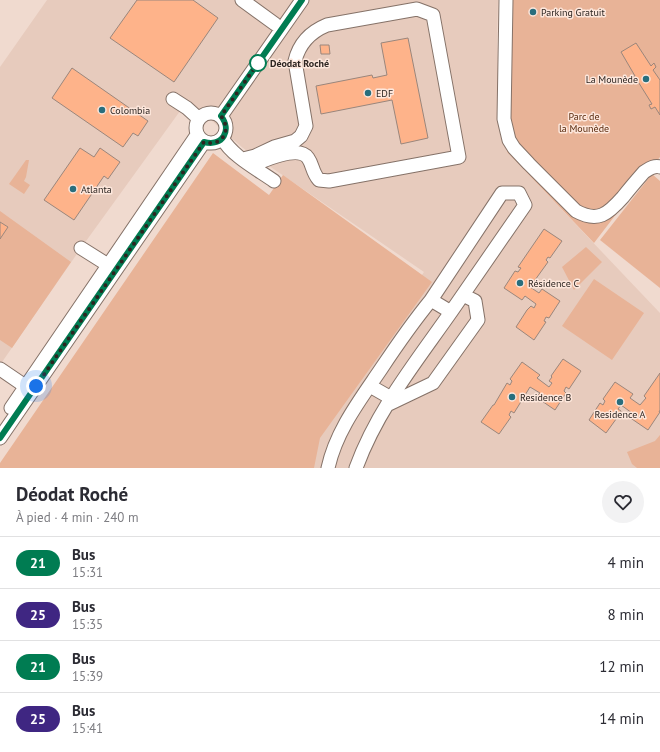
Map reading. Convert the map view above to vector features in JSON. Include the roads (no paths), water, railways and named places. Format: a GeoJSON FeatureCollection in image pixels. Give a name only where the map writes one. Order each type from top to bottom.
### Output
{"type":"FeatureCollection","features":[{"type":"Feature","properties":{"kind":"street"},"geometry":{"type":"LineString","coordinates":[[242,0],[275,24]]}},
{"type":"Feature","properties":{"kind":"street"},"geometry":{"type":"LineString","coordinates":[[217,114],[292,0]]}},
{"type":"Feature","properties":{"kind":"street"},"geometry":{"type":"LineString","coordinates":[[217,114],[302,0]]}},
{"type":"Feature","properties":{"kind":"street"},"geometry":{"type":"LineString","coordinates":[[506,0],[504,119],[509,140],[514,148],[576,211],[592,217],[604,215],[612,210],[644,172],[649,168],[656,166],[660,167]]}},
{"type":"Feature","properties":{"kind":"street"},"geometry":{"type":"LineString","coordinates":[[417,9],[433,16],[459,157],[329,181],[319,180],[314,174],[308,158],[303,153],[293,152],[248,162],[255,156],[274,147],[295,141],[301,136],[306,126],[295,61],[297,51],[308,36],[327,25],[417,9]]}},
{"type":"Feature","properties":{"kind":"street"},"geometry":{"type":"LineString","coordinates":[[173,99],[187,108],[198,118]]}},
{"type":"Feature","properties":{"kind":"street"},"geometry":{"type":"LineString","coordinates":[[208,113],[217,114],[224,121],[226,127],[222,138],[214,143],[201,139],[195,130],[198,118],[208,113]]}},
{"type":"Feature","properties":{"kind":"street"},"geometry":{"type":"LineString","coordinates":[[222,138],[226,146],[274,181]]}},
{"type":"Feature","properties":{"kind":"street"},"geometry":{"type":"LineString","coordinates":[[0,424],[108,265],[201,139]]}},
{"type":"Feature","properties":{"kind":"street"},"geometry":{"type":"LineString","coordinates":[[0,438],[201,139]]}},
{"type":"Feature","properties":{"kind":"street"},"geometry":{"type":"LineString","coordinates":[[328,468],[340,435],[358,404],[417,317],[431,300],[502,193],[519,193],[525,205],[389,402],[375,425],[356,468]]}},
{"type":"Feature","properties":{"kind":"street"},"geometry":{"type":"LineString","coordinates":[[81,248],[108,265]]}},
{"type":"Feature","properties":{"kind":"street"},"geometry":{"type":"LineString","coordinates":[[389,402],[433,383],[478,320],[475,301],[463,295]]}},
{"type":"Feature","properties":{"kind":"street"},"geometry":{"type":"LineString","coordinates":[[431,300],[451,312]]}},
{"type":"Feature","properties":{"kind":"street"},"geometry":{"type":"LineString","coordinates":[[0,369],[25,386]]}},
{"type":"Feature","properties":{"kind":"street"},"geometry":{"type":"LineString","coordinates":[[370,386],[389,402]]}},
{"type":"Feature","properties":{"kind":"place","name":"Parking Gratuit"},"geometry":{"type":"Point","coordinates":[533,12]}},
{"type":"Feature","properties":{"kind":"place","name":"Déodat Roché"},"geometry":{"type":"Point","coordinates":[258,63]}},
{"type":"Feature","properties":{"kind":"place","name":"La Mounède"},"geometry":{"type":"Point","coordinates":[646,79]}},
{"type":"Feature","properties":{"kind":"place","name":"EDF"},"geometry":{"type":"Point","coordinates":[368,93]}},
{"type":"Feature","properties":{"kind":"place","name":"Colombia"},"geometry":{"type":"Point","coordinates":[102,110]}},
{"type":"Feature","properties":{"kind":"place","name":"Atlanta"},"geometry":{"type":"Point","coordinates":[73,189]}},
{"type":"Feature","properties":{"kind":"place","name":"Résidence C"},"geometry":{"type":"Point","coordinates":[520,283]}},
{"type":"Feature","properties":{"kind":"place","name":"Residence B"},"geometry":{"type":"Point","coordinates":[512,397]}},
{"type":"Feature","properties":{"kind":"place","name":"Residence A"},"geometry":{"type":"Point","coordinates":[620,402]}},
{"type":"Feature","properties":{"kind":"park label","name":"Parc de la Mounède"},"geometry":{"type":"Point","coordinates":[584,122]}}]}
